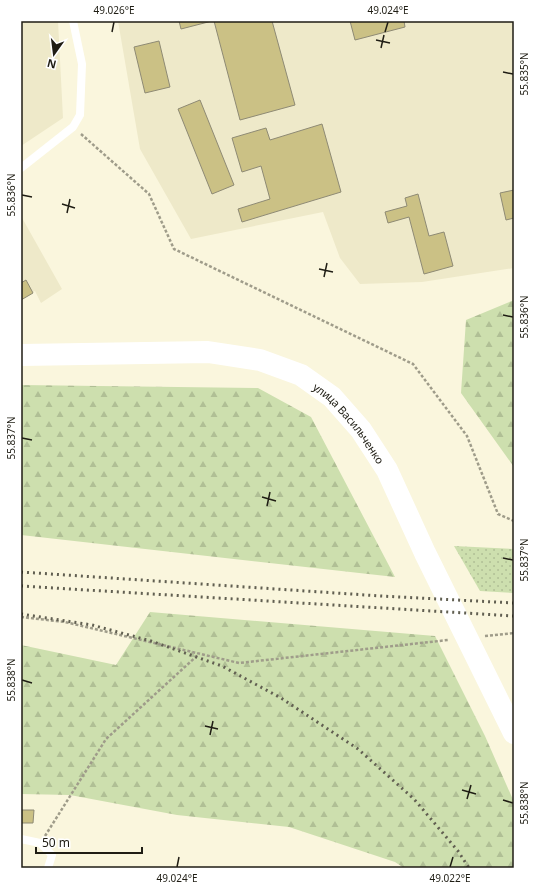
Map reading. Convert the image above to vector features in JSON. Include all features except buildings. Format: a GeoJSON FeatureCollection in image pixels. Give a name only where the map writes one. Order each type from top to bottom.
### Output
{"type":"FeatureCollection","features":[{"type":"Feature","properties":{"kind":"main road","name":"улица Васильченко"},"geometry":{"type":"LineString","coordinates":[[21,355],[208,352],[260,360],[301,375],[332,396],[361,430],[387,470],[425,553],[514,733]]}},
{"type":"Feature","properties":{"kind":"lane"},"geometry":{"type":"LineString","coordinates":[[21,168],[73,127],[80,115],[82,64],[73,21]]}},
{"type":"Feature","properties":{"kind":"lane"},"geometry":{"type":"LineString","coordinates":[[21,839],[40,843],[52,855],[48,868]]}},
{"type":"Feature","properties":{"kind":"path"},"geometry":{"type":"LineString","coordinates":[[73,127],[149,194],[174,249],[413,364],[467,436],[498,514],[514,521]]}},
{"type":"Feature","properties":{"kind":"path"},"geometry":{"type":"LineString","coordinates":[[21,617],[65,622],[239,663],[451,640]]}},
{"type":"Feature","properties":{"kind":"path"},"geometry":{"type":"LineString","coordinates":[[482,636],[514,633]]}},
{"type":"Feature","properties":{"kind":"path"},"geometry":{"type":"LineString","coordinates":[[40,843],[106,739],[199,654]]}},
{"type":"Feature","properties":{"kind":"shaded area"},"geometry":{"type":"Polygon","coordinates":[[[21,21],[58,21],[63,118],[21,146],[21,21]]]}},
{"type":"Feature","properties":{"kind":"shaded area"},"geometry":{"type":"Polygon","coordinates":[[[118,21],[514,21],[514,268],[422,282],[360,284],[340,258],[323,212],[191,239],[140,149],[118,21]]]}},
{"type":"Feature","properties":{"kind":"shaded area"},"geometry":{"type":"Polygon","coordinates":[[[21,216],[62,289],[41,303],[35,291],[21,299],[21,216]]]}},
{"type":"Feature","properties":{"kind":"green space"},"geometry":{"type":"Polygon","coordinates":[[[514,300],[514,467],[461,393],[466,320],[514,300]]]}},
{"type":"Feature","properties":{"kind":"green space"},"geometry":{"type":"Polygon","coordinates":[[[21,385],[258,388],[311,417],[395,577],[21,535],[21,385]]]}},
{"type":"Feature","properties":{"kind":"green space"},"geometry":{"type":"Polygon","coordinates":[[[454,546],[514,549],[514,593],[480,591],[454,546]]]}},
{"type":"Feature","properties":{"kind":"green space"},"geometry":{"type":"Polygon","coordinates":[[[150,612],[435,636],[485,736],[514,802],[514,868],[404,868],[395,862],[289,827],[177,815],[70,795],[21,794],[21,645],[116,665],[150,612]]]}},
{"type":"Feature","properties":{"kind":"railway"},"geometry":{"type":"LineString","coordinates":[[21,572],[381,596],[514,603]]}},
{"type":"Feature","properties":{"kind":"railway"},"geometry":{"type":"LineString","coordinates":[[21,586],[514,616]]}},
{"type":"Feature","properties":{"kind":"railway"},"geometry":{"type":"LineString","coordinates":[[21,614],[92,625],[151,641],[222,666],[281,698],[358,749],[414,799],[458,851],[469,868]]}}]}
